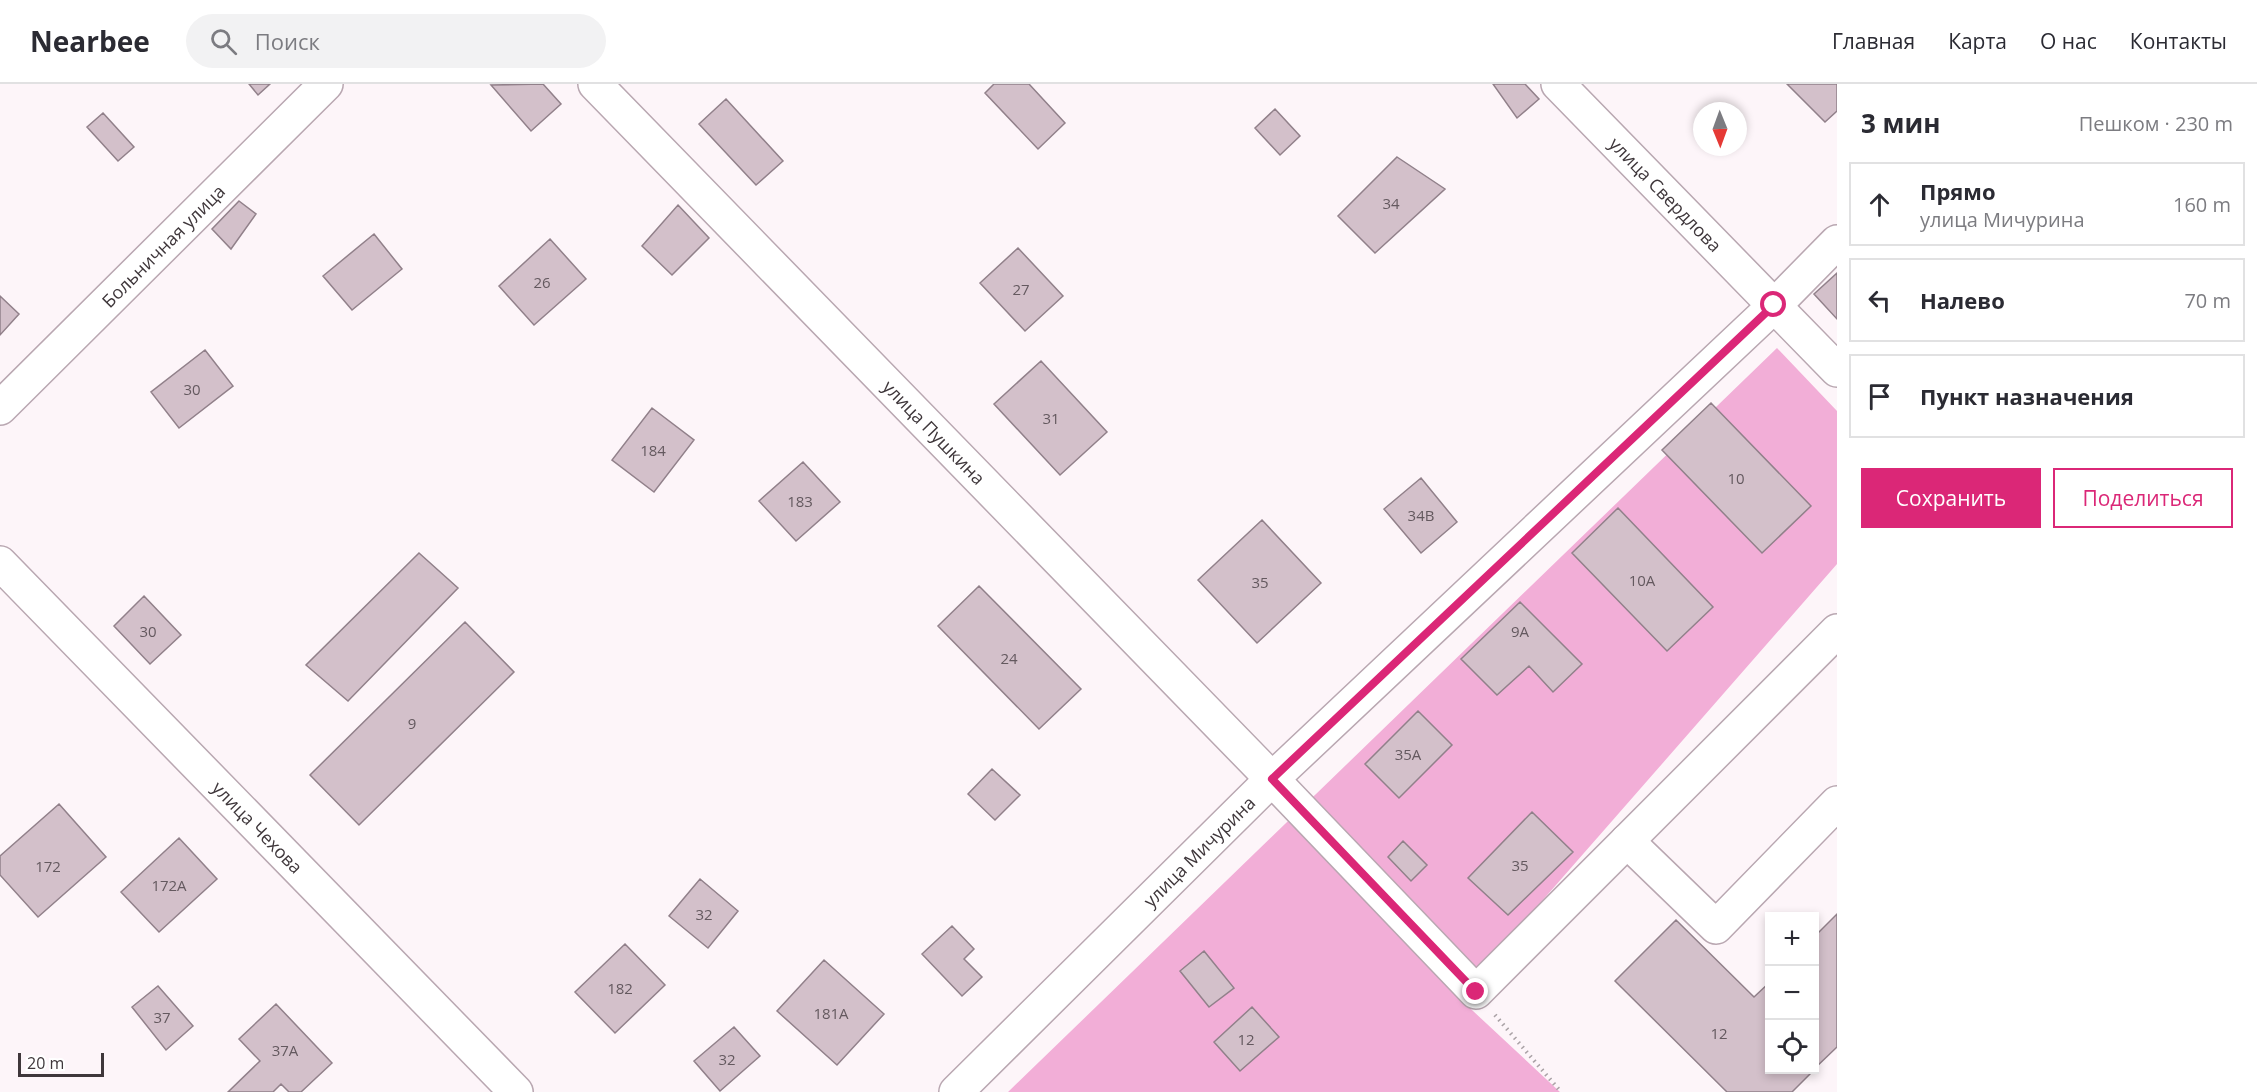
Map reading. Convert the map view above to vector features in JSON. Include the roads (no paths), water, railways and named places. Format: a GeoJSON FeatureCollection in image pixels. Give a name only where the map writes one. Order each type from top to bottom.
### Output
{"type":"FeatureCollection","features":[{"type":"Feature","properties":{"kind":"street","name":"Больничная улица"},"geometry":{"type":"LineString","coordinates":[[0,408],[326,84]]}},
{"type":"Feature","properties":{"kind":"street","name":"улица Пушкина"},"geometry":{"type":"LineString","coordinates":[[595,84],[1272,779],[1476,992],[1627,841]]}},
{"type":"Feature","properties":{"kind":"street","name":"улица Свердлова"},"geometry":{"type":"LineString","coordinates":[[1558,84],[1837,370]]}},
{"type":"Feature","properties":{"kind":"street","name":"улица Мичурина"},"geometry":{"type":"LineString","coordinates":[[956,1092],[1272,779],[1774,305],[1837,242]]}},
{"type":"Feature","properties":{"kind":"street","name":"улица Чехова"},"geometry":{"type":"LineString","coordinates":[[0,563],[516,1092]]}},
{"type":"Feature","properties":{"kind":"street"},"geometry":{"type":"LineString","coordinates":[[1837,631],[1627,841],[1716,927],[1837,803]]}}]}
